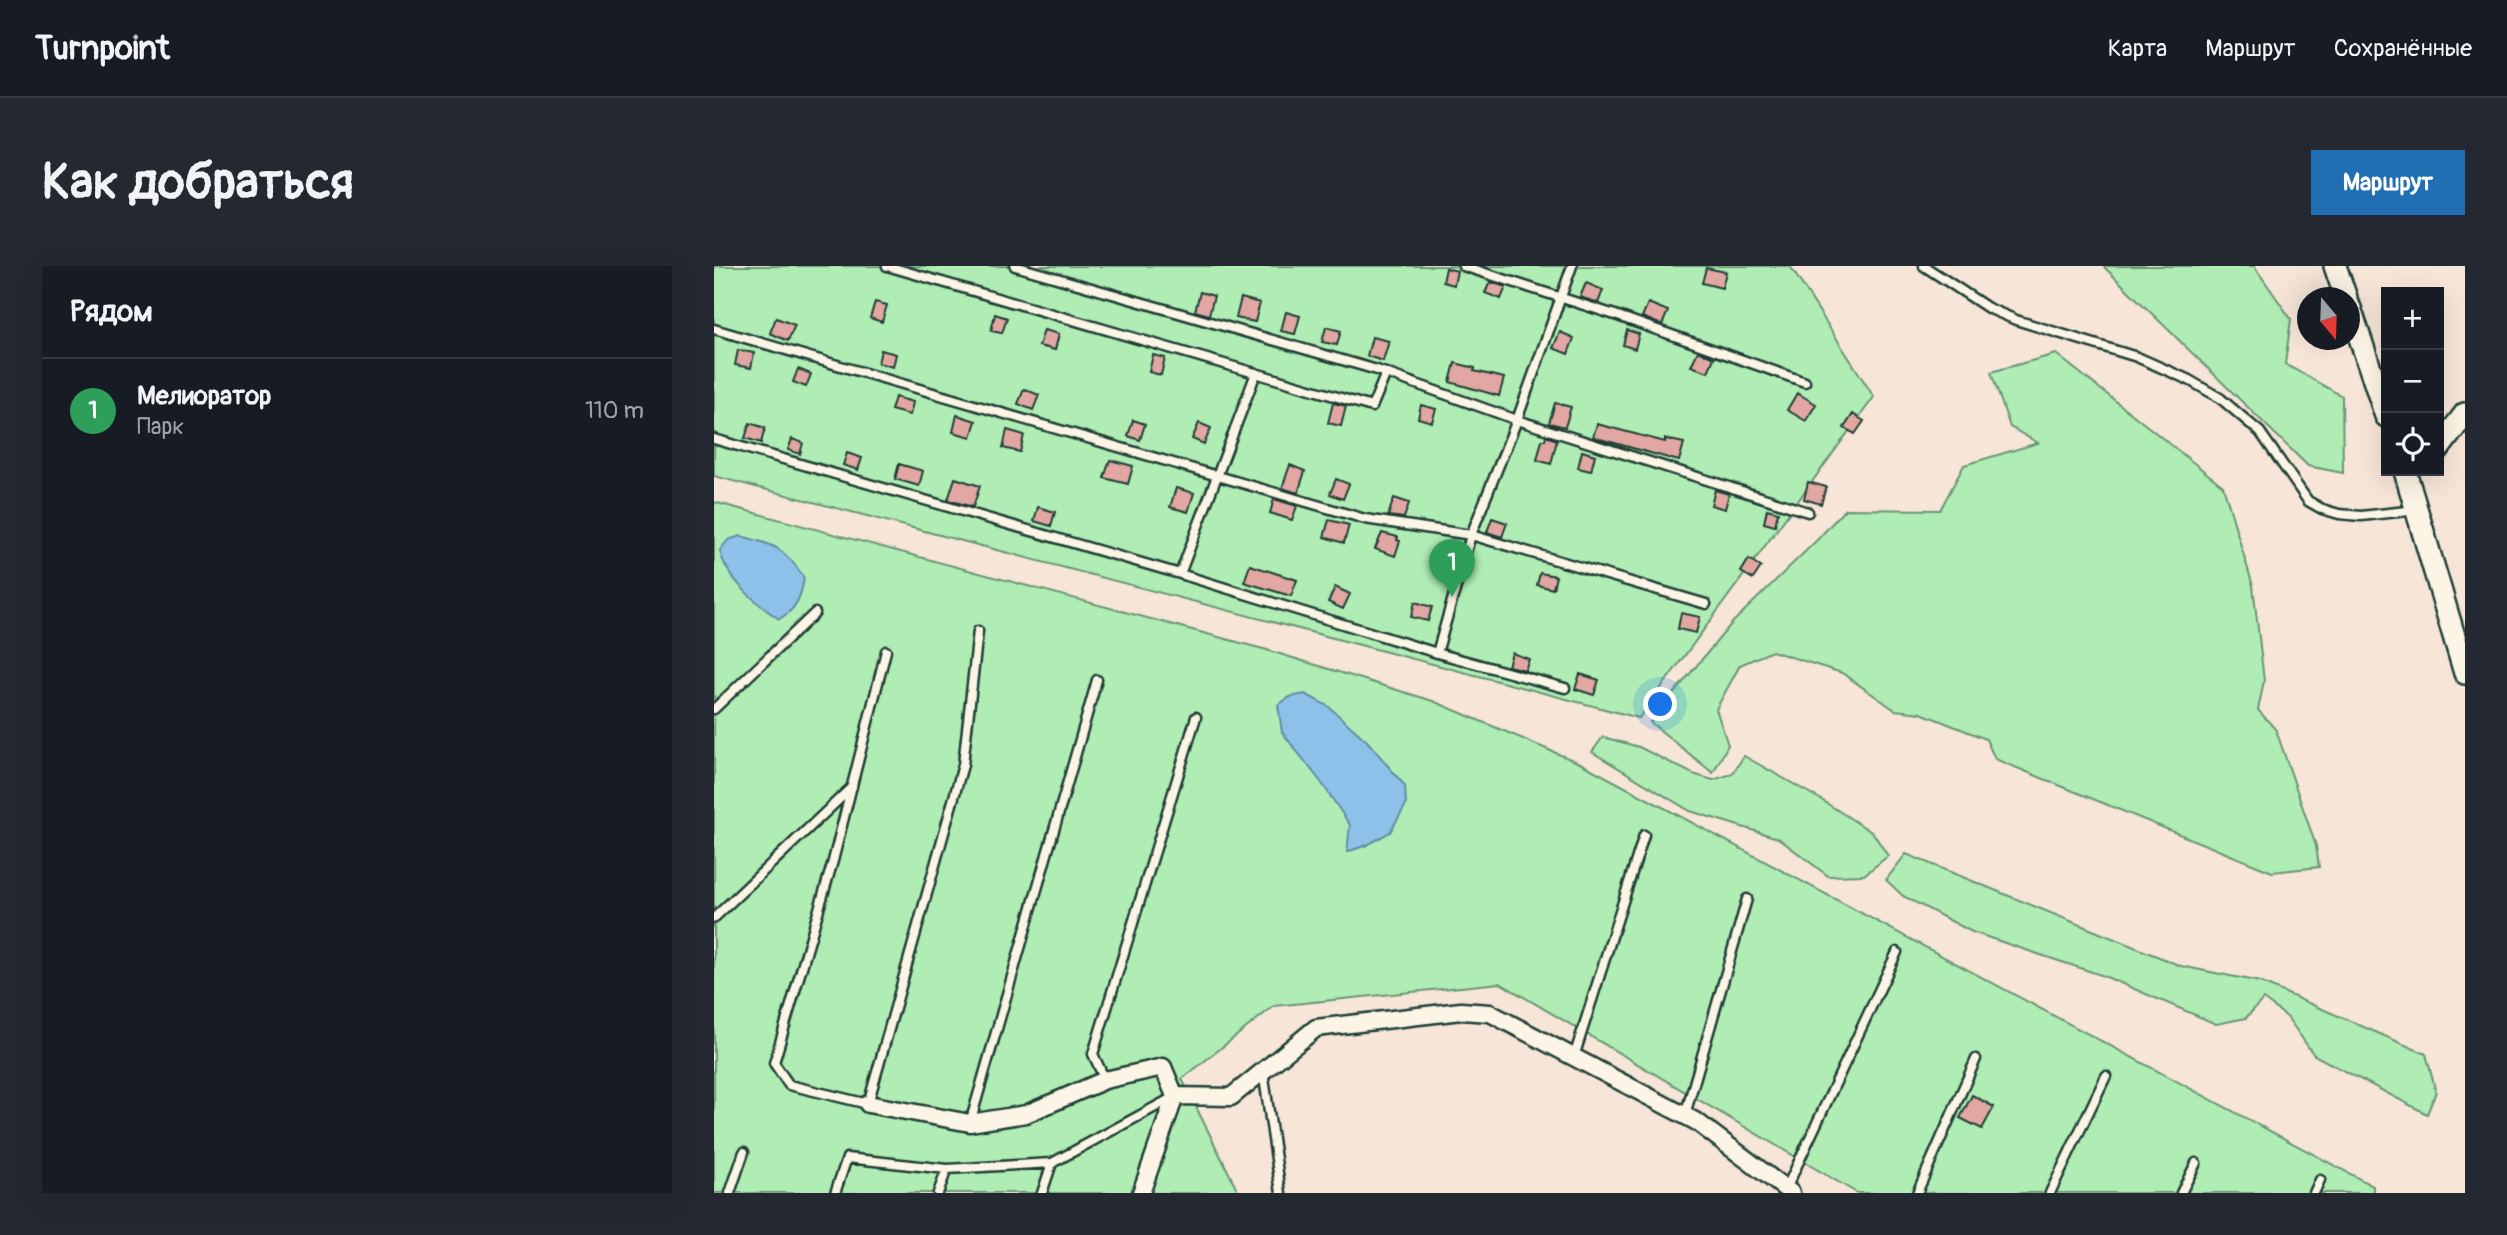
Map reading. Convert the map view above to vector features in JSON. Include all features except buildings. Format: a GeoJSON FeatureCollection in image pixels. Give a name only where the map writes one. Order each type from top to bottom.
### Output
{"type":"FeatureCollection","features":[{"type":"Feature","properties":{"kind":"street"},"geometry":{"type":"LineString","coordinates":[[2335,266],[2342,287]]}},
{"type":"Feature","properties":{"kind":"street"},"geometry":{"type":"LineString","coordinates":[[2360,338],[2385,413]]}},
{"type":"Feature","properties":{"kind":"street"},"geometry":{"type":"LineString","coordinates":[[2444,441],[2465,414]]}},
{"type":"Feature","properties":{"kind":"street"},"geometry":{"type":"LineString","coordinates":[[2412,476],[2418,510],[2465,673]]}},
{"type":"Feature","properties":{"kind":"street"},"geometry":{"type":"LineString","coordinates":[[1175,1096],[1231,1097],[1316,1028],[1461,1011],[1490,1013],[1698,1122],[1789,1191]]}},
{"type":"Feature","properties":{"kind":"street"},"geometry":{"type":"LineString","coordinates":[[868,1104],[970,1123],[1026,1114],[1105,1080],[1163,1067],[1175,1096],[1141,1193]]}},
{"type":"Feature","properties":{"kind":"lane"},"geometry":{"type":"LineString","coordinates":[[887,266],[1372,407],[1385,373]]}},
{"type":"Feature","properties":{"kind":"lane"},"geometry":{"type":"LineString","coordinates":[[1015,266],[1385,373],[1517,420],[1808,512]]}},
{"type":"Feature","properties":{"kind":"lane"},"geometry":{"type":"LineString","coordinates":[[1462,266],[1615,315],[1805,382]]}},
{"type":"Feature","properties":{"kind":"lane"},"geometry":{"type":"LineString","coordinates":[[1437,653],[1471,535],[1517,420],[1572,266]]}},
{"type":"Feature","properties":{"kind":"lane"},"geometry":{"type":"LineString","coordinates":[[1924,266],[1997,312],[2137,357],[2189,380],[2220,398],[2260,432],[2308,501],[2322,509],[2361,516],[2418,510]]}},
{"type":"Feature","properties":{"kind":"lane"},"geometry":{"type":"LineString","coordinates":[[714,330],[1364,519],[1471,535],[1706,604]]}},
{"type":"Feature","properties":{"kind":"lane"},"geometry":{"type":"LineString","coordinates":[[1180,574],[1256,373]]}},
{"type":"Feature","properties":{"kind":"lane"},"geometry":{"type":"LineString","coordinates":[[714,439],[1180,574],[1437,653],[1565,688]]}},
{"type":"Feature","properties":{"kind":"lane"},"geometry":{"type":"LineString","coordinates":[[714,709],[815,613]]}},
{"type":"Feature","properties":{"kind":"lane"},"geometry":{"type":"LineString","coordinates":[[886,651],[833,861],[774,1063],[789,1086],[868,1104],[963,765],[978,631]]}},
{"type":"Feature","properties":{"kind":"lane"},"geometry":{"type":"LineString","coordinates":[[970,1123],[1097,680]]}},
{"type":"Feature","properties":{"kind":"lane"},"geometry":{"type":"LineString","coordinates":[[1105,1080],[1093,1054],[1196,718]]}},
{"type":"Feature","properties":{"kind":"lane"},"geometry":{"type":"LineString","coordinates":[[714,918],[852,787]]}},
{"type":"Feature","properties":{"kind":"lane"},"geometry":{"type":"LineString","coordinates":[[1574,1057],[1644,835]]}},
{"type":"Feature","properties":{"kind":"lane"},"geometry":{"type":"LineString","coordinates":[[1685,1115],[1747,899]]}},
{"type":"Feature","properties":{"kind":"lane"},"geometry":{"type":"LineString","coordinates":[[1789,1191],[1897,953]]}},
{"type":"Feature","properties":{"kind":"lane"},"geometry":{"type":"LineString","coordinates":[[1917,1193],[1976,1059]]}},
{"type":"Feature","properties":{"kind":"lane"},"geometry":{"type":"LineString","coordinates":[[1263,1071],[1281,1193]]}},
{"type":"Feature","properties":{"kind":"lane"},"geometry":{"type":"LineString","coordinates":[[2050,1193],[2106,1076]]}},
{"type":"Feature","properties":{"kind":"lane"},"geometry":{"type":"LineString","coordinates":[[835,1193],[847,1158],[947,1169],[1052,1163],[1175,1096]]}},
{"type":"Feature","properties":{"kind":"lane"},"geometry":{"type":"LineString","coordinates":[[730,1193],[744,1152]]}},
{"type":"Feature","properties":{"kind":"lane"},"geometry":{"type":"LineString","coordinates":[[1042,1193],[1052,1163]]}},
{"type":"Feature","properties":{"kind":"lane"},"geometry":{"type":"LineString","coordinates":[[2181,1193],[2196,1163]]}},
{"type":"Feature","properties":{"kind":"lane"},"geometry":{"type":"LineString","coordinates":[[938,1193],[947,1169]]}},
{"type":"Feature","properties":{"kind":"lane"},"geometry":{"type":"LineString","coordinates":[[2314,1193],[2320,1180]]}},
{"type":"Feature","properties":{"kind":"green space"},"geometry":{"type":"Polygon","coordinates":[[[714,266],[1790,266],[1874,397],[1639,718],[714,476],[714,266]]]}},
{"type":"Feature","properties":{"kind":"green space"},"geometry":{"type":"Polygon","coordinates":[[[2103,266],[2254,266],[2291,319],[2285,364],[2342,396],[2343,473],[2308,466],[2103,266]]]}},
{"type":"Feature","properties":{"kind":"green space"},"geometry":{"type":"Polygon","coordinates":[[[2056,354],[2223,486],[2253,586],[2264,681],[2258,710],[2276,730],[2316,846],[2319,867],[2272,872],[1995,759],[1986,739],[1921,713],[1895,710],[1842,673],[1772,651],[1740,665],[1716,709],[1728,745],[1713,773],[1650,722],[1732,623],[1845,509],[1940,510],[1964,465],[2038,443],[2010,427],[1991,372],[2056,354]]]}},
{"type":"Feature","properties":{"kind":"green space"},"geometry":{"type":"Polygon","coordinates":[[[714,502],[1267,650],[1433,701],[1582,764],[2373,1186],[2373,1193],[1857,1193],[1500,983],[1274,1006],[1182,1079],[1239,1193],[714,1193],[714,502]]]}},
{"type":"Feature","properties":{"kind":"green space"},"geometry":{"type":"Polygon","coordinates":[[[1603,737],[1639,747],[1693,774],[1713,780],[1732,774],[1744,756],[1873,833],[1888,856],[1864,875],[1828,876],[1778,838],[1690,811],[1592,752],[1603,737]]]}},
{"type":"Feature","properties":{"kind":"green space"},"geometry":{"type":"Polygon","coordinates":[[[1906,854],[2181,966],[2260,982],[2426,1054],[2436,1092],[2427,1114],[2314,1055],[2287,1017],[2263,999],[2246,1018],[2216,1024],[2104,976],[1972,932],[1903,896],[1886,880],[1906,854]]]}},
{"type":"Feature","properties":{"kind":"water"},"geometry":{"type":"Polygon","coordinates":[[[740,536],[778,549],[791,560],[804,578],[797,602],[779,619],[743,589],[723,560],[720,550],[728,540],[740,536]]]}},
{"type":"Feature","properties":{"kind":"water"},"geometry":{"type":"Polygon","coordinates":[[[1305,694],[1328,706],[1367,741],[1405,786],[1406,805],[1390,832],[1347,852],[1350,825],[1282,732],[1278,705],[1290,697],[1305,694]]]}},
{"type":"Feature","properties":{"kind":"place","name":"Мелиоратор"},"geometry":{"type":"Point","coordinates":[1452,597]}}]}
